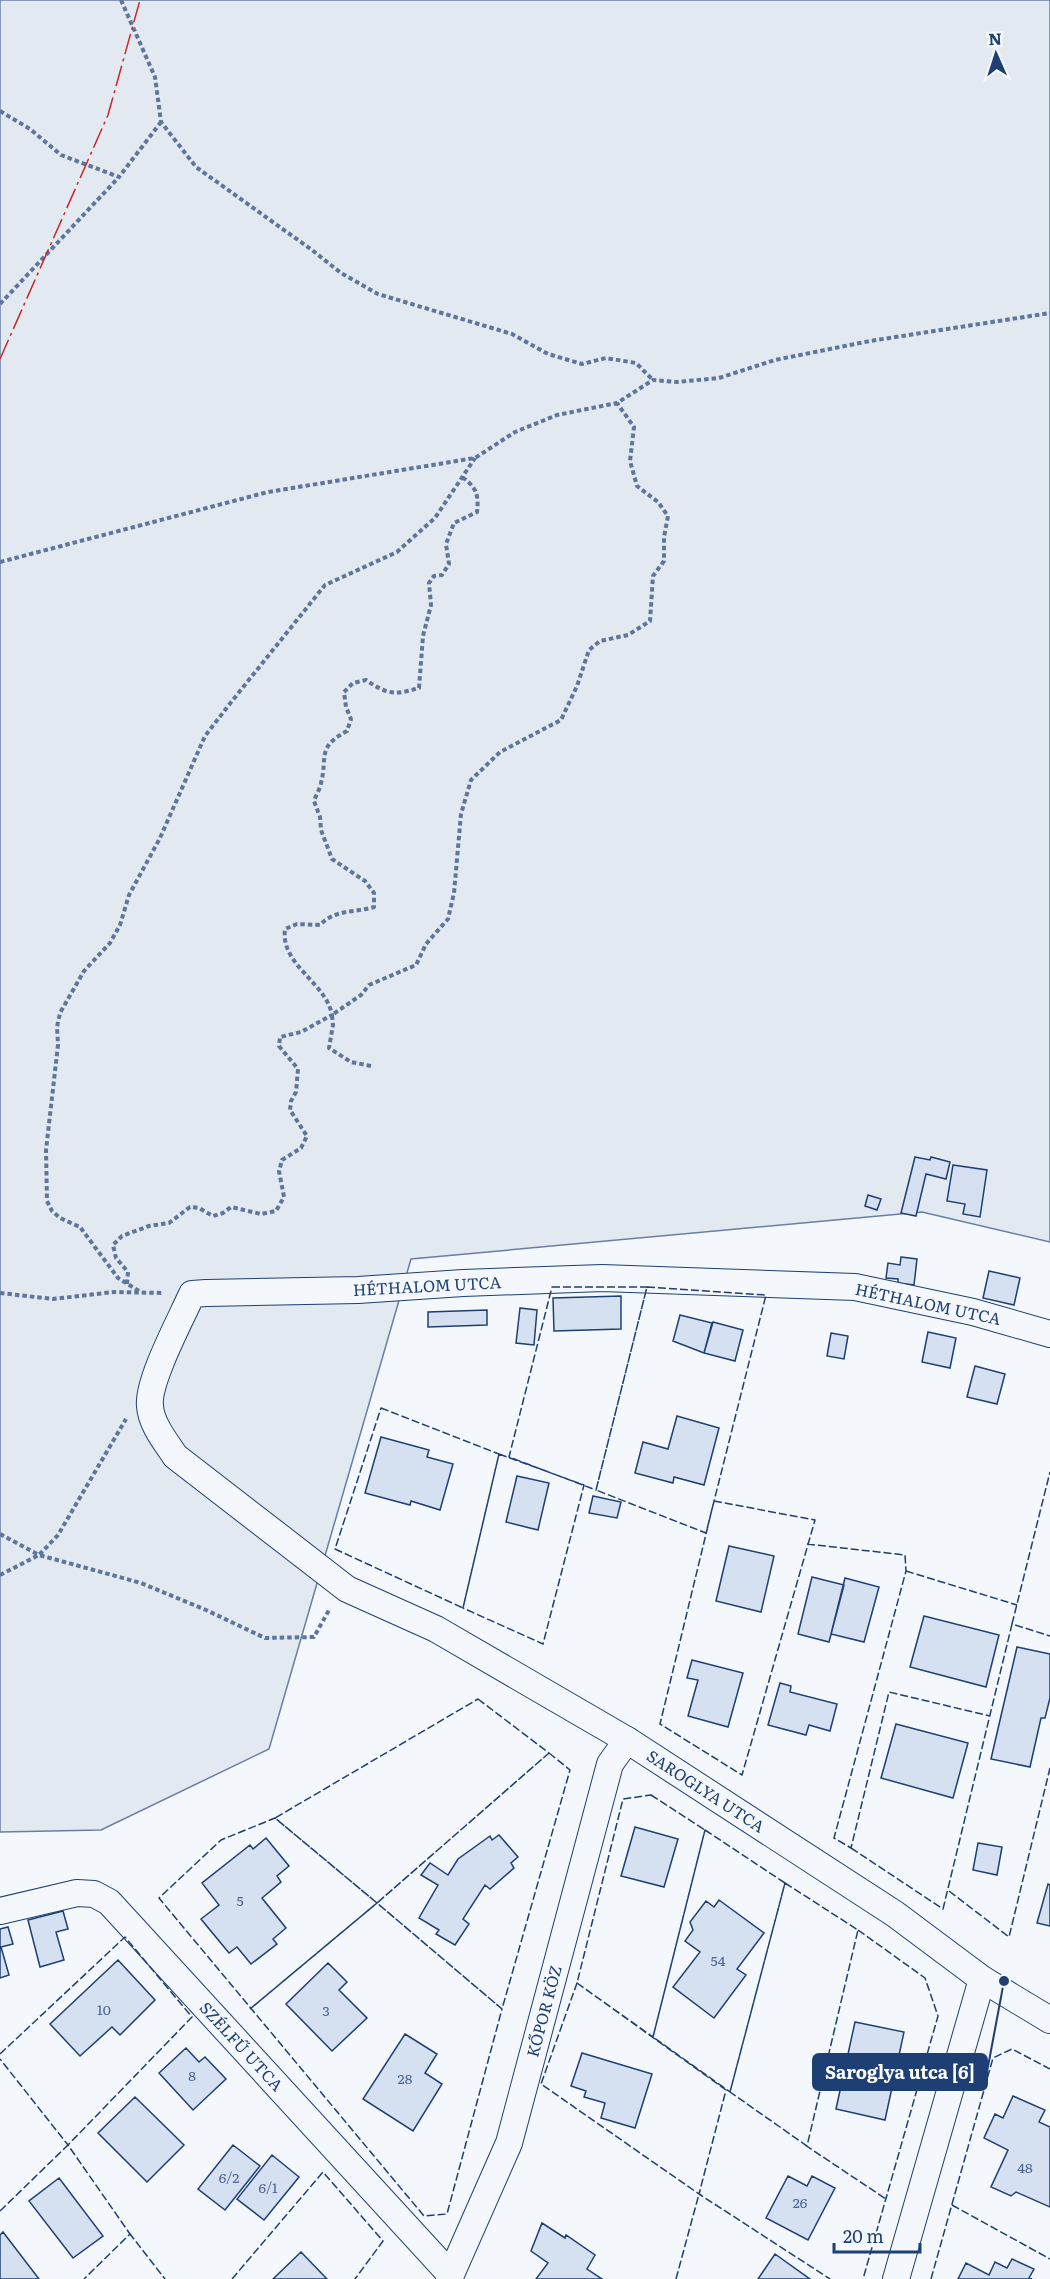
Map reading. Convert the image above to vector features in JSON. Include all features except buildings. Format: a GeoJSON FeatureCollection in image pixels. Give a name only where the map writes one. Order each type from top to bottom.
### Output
{"type":"FeatureCollection","features":[{"type":"Feature","properties":{"kind":"street","name":"HÉTHALOM UTCA"},"geometry":{"type":"LineString","coordinates":[[192,1294],[358,1290],[602,1278],[855,1287],[973,1312],[1050,1334]]}},
{"type":"Feature","properties":{"kind":"street"},"geometry":{"type":"LineString","coordinates":[[192,1294],[150,1390],[150,1409],[158,1430],[174,1456],[347,1589]]}},
{"type":"Feature","properties":{"kind":"street","name":"SAROGLYA UTCA"},"geometry":{"type":"LineString","coordinates":[[347,1589],[436,1629],[627,1740],[895,1914],[982,1979],[1050,2020]]}},
{"type":"Feature","properties":{"kind":"street","name":"KŐPOR KÖZ"},"geometry":{"type":"LineString","coordinates":[[450,2276],[508,2143],[610,1764],[627,1740]]}},
{"type":"Feature","properties":{"kind":"street","name":"SZÉLFŰ UTCA"},"geometry":{"type":"LineString","coordinates":[[0,1911],[77,1893],[94,1894],[109,1902],[450,2276]]}},
{"type":"Feature","properties":{"kind":"street"},"geometry":{"type":"LineString","coordinates":[[896,2279],[982,1979]]}},
{"type":"Feature","properties":{"kind":"path"},"geometry":{"type":"LineString","coordinates":[[121,0],[155,77],[161,122],[196,167],[341,273],[378,294],[512,334],[548,354],[582,364],[606,358],[636,363],[653,380]]}},
{"type":"Feature","properties":{"kind":"path"},"geometry":{"type":"LineString","coordinates":[[0,111],[30,129],[61,155],[119,177]]}},
{"type":"Feature","properties":{"kind":"path"},"geometry":{"type":"LineString","coordinates":[[0,304],[119,177],[161,122]]}},
{"type":"Feature","properties":{"kind":"path"},"geometry":{"type":"LineString","coordinates":[[139,1291],[118,1278],[80,1227],[60,1218],[52,1211],[47,1201],[46,1149],[60,1012],[84,970],[110,943],[120,925],[129,895],[160,838],[205,736],[326,585],[397,552],[435,518],[475,458],[515,432],[557,415],[617,403],[653,380],[676,382],[718,378],[775,360],[870,341],[1050,314]]}},
{"type":"Feature","properties":{"kind":"path"},"geometry":{"type":"LineString","coordinates":[[127,1284],[128,1272],[116,1258],[113,1245],[122,1236],[149,1226],[169,1223],[190,1207],[199,1208],[213,1216],[231,1207],[261,1214],[276,1211],[285,1197],[279,1171],[282,1160],[302,1148],[307,1136],[290,1110],[291,1101],[296,1092],[298,1069],[279,1046],[280,1037],[302,1032],[361,995],[369,985],[416,965],[426,944],[448,919],[454,894],[461,814],[471,780],[500,752],[561,720],[577,686],[589,650],[600,641],[628,634],[650,621],[653,576],[664,561],[668,516],[658,502],[636,486],[630,461],[634,428],[617,403]]}},
{"type":"Feature","properties":{"kind":"path"},"geometry":{"type":"LineString","coordinates":[[0,562],[268,492],[475,458]]}},
{"type":"Feature","properties":{"kind":"path"},"geometry":{"type":"LineString","coordinates":[[371,1066],[351,1062],[328,1048],[333,1025],[330,1003],[291,955],[284,938],[285,929],[297,924],[320,925],[328,917],[345,911],[374,907],[374,893],[365,881],[332,859],[321,830],[320,817],[314,801],[321,784],[323,753],[339,736],[348,731],[351,719],[344,692],[353,682],[366,680],[379,689],[398,694],[419,688],[423,636],[431,605],[429,584],[434,576],[442,575],[449,564],[446,544],[454,524],[477,512],[479,497],[474,486],[462,477]]}},
{"type":"Feature","properties":{"kind":"path"},"geometry":{"type":"LineString","coordinates":[[0,1293],[53,1299],[139,1291],[192,1294]]}},
{"type":"Feature","properties":{"kind":"path"},"geometry":{"type":"LineString","coordinates":[[0,1575],[39,1555],[58,1534],[132,1409],[150,1390]]}},
{"type":"Feature","properties":{"kind":"path"},"geometry":{"type":"LineString","coordinates":[[0,1534],[39,1555],[141,1583],[265,1638],[314,1636],[330,1608],[347,1589]]}},
{"type":"Feature","properties":{"kind":"shaded area"},"geometry":{"type":"Polygon","coordinates":[[[0,0],[1050,0],[1050,1242],[922,1212],[411,1259],[269,1749],[101,1830],[0,1832],[0,0]]]}},
{"type":"Feature","properties":{"kind":"fence"},"geometry":{"type":"LineString","coordinates":[[552,1287],[647,1287],[596,1490],[509,1457],[552,1287]]}},
{"type":"Feature","properties":{"kind":"fence"},"geometry":{"type":"LineString","coordinates":[[647,1287],[766,1295],[706,1533],[596,1490],[647,1287]]}},
{"type":"Feature","properties":{"kind":"fence"},"geometry":{"type":"LineString","coordinates":[[381,1408],[499,1454],[463,1608],[335,1549],[381,1408]]}},
{"type":"Feature","properties":{"kind":"fence"},"geometry":{"type":"LineString","coordinates":[[499,1454],[584,1485],[543,1644],[463,1608],[499,1454]]}},
{"type":"Feature","properties":{"kind":"fence"},"geometry":{"type":"LineString","coordinates":[[1012,1624],[1050,1472]]}},
{"type":"Feature","properties":{"kind":"fence"},"geometry":{"type":"LineString","coordinates":[[714,1501],[815,1520],[742,1775],[660,1724],[714,1501]]}},
{"type":"Feature","properties":{"kind":"fence"},"geometry":{"type":"LineString","coordinates":[[807,1544],[905,1555],[906,1571],[834,1838],[851,1848],[889,1692],[990,1716]]}},
{"type":"Feature","properties":{"kind":"fence"},"geometry":{"type":"LineString","coordinates":[[906,1571],[1017,1605]]}},
{"type":"Feature","properties":{"kind":"fence"},"geometry":{"type":"LineString","coordinates":[[851,1848],[943,1909],[1012,1624],[1050,1636]]}},
{"type":"Feature","properties":{"kind":"fence"},"geometry":{"type":"LineString","coordinates":[[478,1699],[549,1753],[377,1903],[275,1818],[478,1699]]}},
{"type":"Feature","properties":{"kind":"fence"},"geometry":{"type":"LineString","coordinates":[[549,1753],[570,1770],[502,2009],[377,1903],[549,1753]]}},
{"type":"Feature","properties":{"kind":"fence"},"geometry":{"type":"LineString","coordinates":[[949,1891],[1009,1937],[1050,1768]]}},
{"type":"Feature","properties":{"kind":"fence"},"geometry":{"type":"LineString","coordinates":[[651,1795],[705,1830],[653,2037],[577,1983],[623,1799],[651,1795]]}},
{"type":"Feature","properties":{"kind":"fence"},"geometry":{"type":"LineString","coordinates":[[250,2009],[377,1903],[275,1818],[221,1840],[159,1898],[424,2216],[447,2214],[502,2009],[377,1903],[250,2009]]}},
{"type":"Feature","properties":{"kind":"fence"},"geometry":{"type":"LineString","coordinates":[[705,1830],[785,1883],[730,2092],[653,2037],[705,1830]]}},
{"type":"Feature","properties":{"kind":"fence"},"geometry":{"type":"LineString","coordinates":[[785,1883],[858,1930],[807,2146],[730,2092],[785,1883]]}},
{"type":"Feature","properties":{"kind":"fence"},"geometry":{"type":"LineString","coordinates":[[858,1930],[925,1978],[938,2016],[863,2279]]}},
{"type":"Feature","properties":{"kind":"fence"},"geometry":{"type":"LineString","coordinates":[[0,2054],[125,1937],[192,2017],[68,2145],[0,2059]]}},
{"type":"Feature","properties":{"kind":"fence"},"geometry":{"type":"LineString","coordinates":[[577,1983],[726,2090],[699,2194],[541,2084],[577,1983]]}},
{"type":"Feature","properties":{"kind":"fence"},"geometry":{"type":"LineString","coordinates":[[931,2279],[993,2058],[1012,2049],[1050,2069]]}},
{"type":"Feature","properties":{"kind":"fence"},"geometry":{"type":"LineString","coordinates":[[0,2211],[68,2145],[130,2234],[84,2279]]}},
{"type":"Feature","properties":{"kind":"fence"},"geometry":{"type":"LineString","coordinates":[[805,2145],[886,2199]]}},
{"type":"Feature","properties":{"kind":"fence"},"geometry":{"type":"LineString","coordinates":[[232,2279],[323,2172],[383,2241],[355,2279]]}},
{"type":"Feature","properties":{"kind":"fence"},"geometry":{"type":"LineString","coordinates":[[700,2191],[699,2194],[830,2279]]}},
{"type":"Feature","properties":{"kind":"fence"},"geometry":{"type":"LineString","coordinates":[[676,2279],[699,2194],[701,2195]]}},
{"type":"Feature","properties":{"kind":"fence"},"geometry":{"type":"LineString","coordinates":[[952,2205],[1050,2259]]}},
{"type":"Feature","properties":{"kind":"fence"},"geometry":{"type":"LineString","coordinates":[[129,2235],[165,2279]]}},
{"type":"Feature","properties":{"kind":"power"},"geometry":{"type":"LineString","coordinates":[[0,359],[108,115],[140,0]]}},
{"type":"Feature","properties":{"kind":"place","name":"Saroglya utca [6]"},"geometry":{"type":"Point","coordinates":[1004,1981]}}]}
